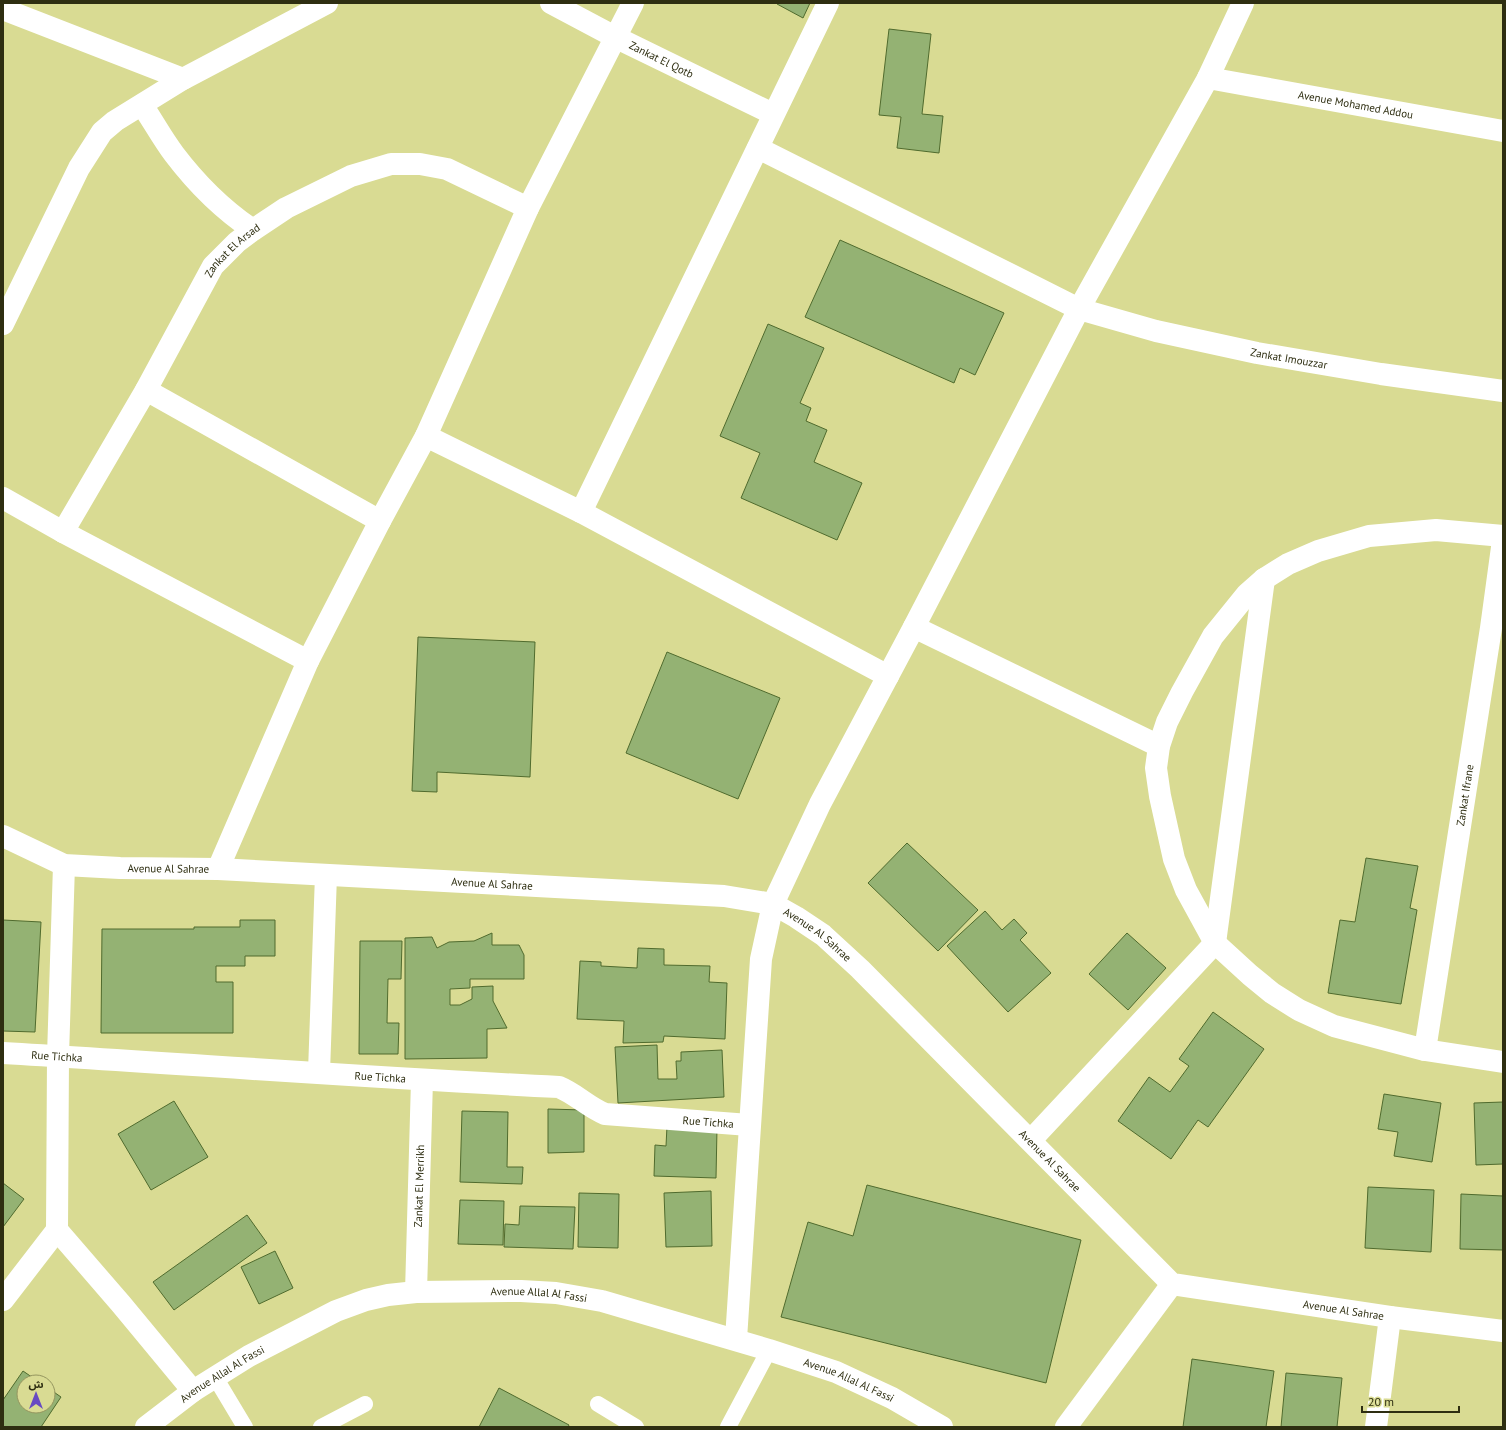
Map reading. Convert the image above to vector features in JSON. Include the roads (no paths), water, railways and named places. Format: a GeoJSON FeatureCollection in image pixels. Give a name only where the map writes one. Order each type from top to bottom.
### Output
{"type":"FeatureCollection","features":[{"type":"Feature","properties":{"kind":"street"},"geometry":{"type":"LineString","coordinates":[[3,324],[79,168],[102,132],[115,121],[182,79],[327,3]]}},
{"type":"Feature","properties":{"kind":"street","name":"Zankat El Qotb"},"geometry":{"type":"LineString","coordinates":[[551,3],[615,37],[773,114]]}},
{"type":"Feature","properties":{"kind":"street"},"geometry":{"type":"LineString","coordinates":[[218,869],[308,661],[380,521],[426,436],[528,208],[633,3]]}},
{"type":"Feature","properties":{"kind":"street"},"geometry":{"type":"LineString","coordinates":[[581,512],[828,3]]}},
{"type":"Feature","properties":{"kind":"street"},"geometry":{"type":"LineString","coordinates":[[736,1340],[761,959],[773,904],[820,804],[914,627],[1079,309],[1208,78],[1243,3]]}},
{"type":"Feature","properties":{"kind":"street"},"geometry":{"type":"LineString","coordinates":[[3,9],[182,79]]}},
{"type":"Feature","properties":{"kind":"street","name":"Avenue Mohamed Addou"},"geometry":{"type":"LineString","coordinates":[[1208,78],[1503,131]]}},
{"type":"Feature","properties":{"kind":"street"},"geometry":{"type":"LineString","coordinates":[[142,105],[174,154],[203,187],[221,206],[253,230]]}},
{"type":"Feature","properties":{"kind":"street","name":"Zankat Imouzzar"},"geometry":{"type":"LineString","coordinates":[[758,148],[1079,309],[1156,331],[1257,353],[1382,374],[1503,391]]}},
{"type":"Feature","properties":{"kind":"street","name":"Zankat El Arsad"},"geometry":{"type":"LineString","coordinates":[[63,532],[146,390],[213,266],[237,242],[253,230],[286,208],[352,176],[391,164],[420,164],[447,168],[528,208]]}},
{"type":"Feature","properties":{"kind":"street"},"geometry":{"type":"LineString","coordinates":[[146,390],[380,521]]}},
{"type":"Feature","properties":{"kind":"street"},"geometry":{"type":"LineString","coordinates":[[426,436],[581,512],[888,676]]}},
{"type":"Feature","properties":{"kind":"street"},"geometry":{"type":"LineString","coordinates":[[3,498],[63,532],[308,661]]}},
{"type":"Feature","properties":{"kind":"street"},"geometry":{"type":"LineString","coordinates":[[1503,536],[1436,530],[1369,536],[1318,551],[1288,564],[1264,579],[1247,594],[1213,636],[1167,722],[1159,746],[1156,768],[1160,796],[1174,859],[1186,890],[1215,943],[1272,992],[1299,1010],[1334,1026],[1425,1050],[1503,1062]]}},
{"type":"Feature","properties":{"kind":"street","name":"Zankat Ifrane"},"geometry":{"type":"LineString","coordinates":[[1425,1050],[1497,629],[1503,540]]}},
{"type":"Feature","properties":{"kind":"street"},"geometry":{"type":"LineString","coordinates":[[1031,1140],[1215,943],[1264,579]]}},
{"type":"Feature","properties":{"kind":"street"},"geometry":{"type":"LineString","coordinates":[[914,627],[1159,746]]}},
{"type":"Feature","properties":{"kind":"street","name":"Avenue Al Sahrae"},"geometry":{"type":"LineString","coordinates":[[3,836],[64,865],[120,868],[218,869],[724,896],[773,904],[823,935],[860,969],[1172,1284],[1390,1317],[1503,1331]]}},
{"type":"Feature","properties":{"kind":"street"},"geometry":{"type":"LineString","coordinates":[[3,1300],[57,1230],[58,1056],[64,865]]}},
{"type":"Feature","properties":{"kind":"street"},"geometry":{"type":"LineString","coordinates":[[319,1072],[326,875]]}},
{"type":"Feature","properties":{"kind":"street","name":"Rue Tichka"},"geometry":{"type":"LineString","coordinates":[[3,1053],[319,1072],[422,1080],[559,1087],[568,1090],[596,1110],[605,1114],[750,1125]]}},
{"type":"Feature","properties":{"kind":"street","name":"Zankat El Merrikh"},"geometry":{"type":"LineString","coordinates":[[416,1292],[422,1080]]}},
{"type":"Feature","properties":{"kind":"street"},"geometry":{"type":"LineString","coordinates":[[57,1230],[193,1391]]}},
{"type":"Feature","properties":{"kind":"street"},"geometry":{"type":"LineString","coordinates":[[1066,1427],[1172,1284]]}},
{"type":"Feature","properties":{"kind":"street","name":"Avenue Allal Al Fassi"},"geometry":{"type":"LineString","coordinates":[[146,1427],[193,1391],[249,1356],[336,1311],[366,1300],[388,1294],[416,1292],[521,1291],[556,1293],[602,1301],[769,1350],[836,1372],[892,1398],[942,1427]]}},
{"type":"Feature","properties":{"kind":"street"},"geometry":{"type":"LineString","coordinates":[[1376,1427],[1390,1317]]}},
{"type":"Feature","properties":{"kind":"lane"},"geometry":{"type":"LineString","coordinates":[[728,1427],[769,1350]]}},
{"type":"Feature","properties":{"kind":"lane"},"geometry":{"type":"LineString","coordinates":[[215,1378],[245,1427]]}},
{"type":"Feature","properties":{"kind":"lane"},"geometry":{"type":"LineString","coordinates":[[321,1427],[365,1404]]}},
{"type":"Feature","properties":{"kind":"lane"},"geometry":{"type":"LineString","coordinates":[[598,1404],[636,1427]]}}]}
